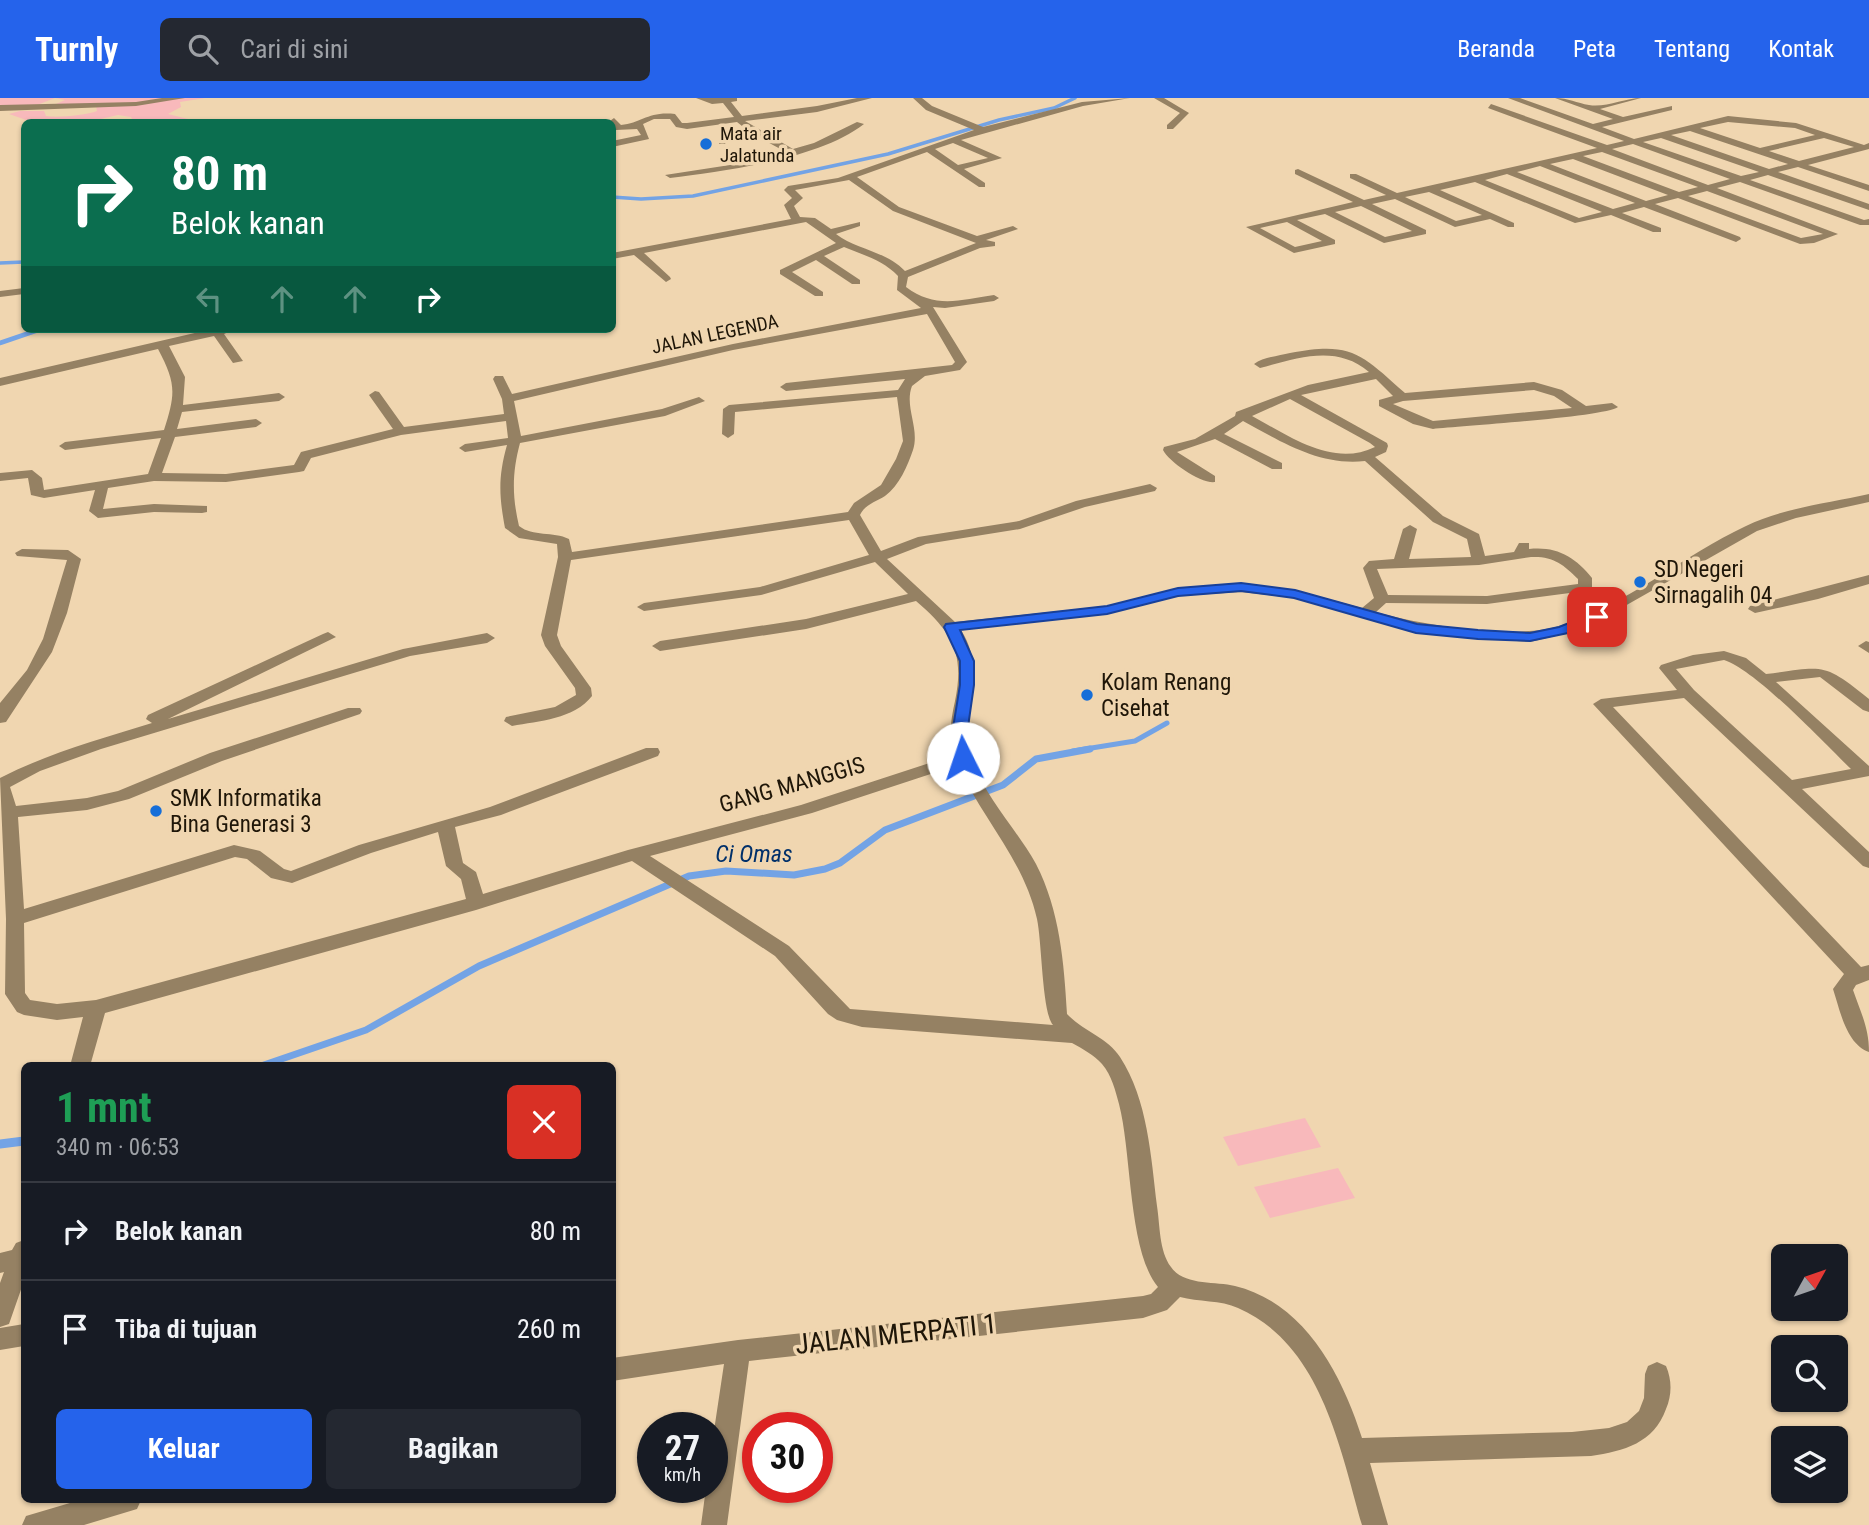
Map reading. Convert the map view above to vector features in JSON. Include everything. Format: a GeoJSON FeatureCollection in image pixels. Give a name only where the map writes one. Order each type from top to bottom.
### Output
{"type":"FeatureCollection","features":[{"type":"Feature","properties":{"kind":"street"},"geometry":{"type":"LineString","coordinates":[[0,107],[136,104],[181,98]]}},
{"type":"Feature","properties":{"kind":"street"},"geometry":{"type":"LineString","coordinates":[[700,98],[712,102],[737,98]]}},
{"type":"Feature","properties":{"kind":"street"},"geometry":{"type":"LineString","coordinates":[[616,143],[646,137],[639,121],[652,116],[674,116],[683,126],[817,110],[868,98]]}},
{"type":"Feature","properties":{"kind":"street"},"geometry":{"type":"LineString","coordinates":[[917,98],[926,107],[975,127]]}},
{"type":"Feature","properties":{"kind":"street"},"geometry":{"type":"LineString","coordinates":[[903,275],[884,259],[844,243],[815,222],[802,220],[789,205],[798,198],[790,189],[851,177],[930,150],[975,127],[1043,116],[1091,102],[1126,98]]}},
{"type":"Feature","properties":{"kind":"street"},"geometry":{"type":"LineString","coordinates":[[1158,98],[1185,113],[1170,127]]}},
{"type":"Feature","properties":{"kind":"street"},"geometry":{"type":"LineString","coordinates":[[1512,98],[1863,223],[1869,222]]}},
{"type":"Feature","properties":{"kind":"street"},"geometry":{"type":"LineString","coordinates":[[1559,98],[1621,119]]}},
{"type":"Feature","properties":{"kind":"street"},"geometry":{"type":"LineString","coordinates":[[1566,133],[1669,108],[1638,98],[1590,109]]}},
{"type":"Feature","properties":{"kind":"street"},"geometry":{"type":"LineString","coordinates":[[725,100],[744,125],[790,151]]}},
{"type":"Feature","properties":{"kind":"street"},"geometry":{"type":"LineString","coordinates":[[1491,106],[1833,234],[1803,241],[1573,156]]}},
{"type":"Feature","properties":{"kind":"street"},"geometry":{"type":"LineString","coordinates":[[1288,219],[1331,242],[1294,250],[1251,227],[1431,188],[1509,172],[1728,118],[1783,124],[1866,147]]}},
{"type":"Feature","properties":{"kind":"street"},"geometry":{"type":"LineString","coordinates":[[616,124],[619,128],[640,126]]}},
{"type":"Feature","properties":{"kind":"street"},"geometry":{"type":"LineString","coordinates":[[670,175],[730,168],[817,145],[860,124]]}},
{"type":"Feature","properties":{"kind":"street"},"geometry":{"type":"LineString","coordinates":[[1725,139],[1783,124]]}},
{"type":"Feature","properties":{"kind":"street"},"geometry":{"type":"LineString","coordinates":[[1690,128],[1869,188]]}},
{"type":"Feature","properties":{"kind":"street"},"geometry":{"type":"LineString","coordinates":[[722,142],[725,137],[755,131]]}},
{"type":"Feature","properties":{"kind":"street"},"geometry":{"type":"LineString","coordinates":[[1662,135],[1869,206]]}},
{"type":"Feature","properties":{"kind":"street"},"geometry":{"type":"LineString","coordinates":[[1760,151],[1824,135]]}},
{"type":"Feature","properties":{"kind":"street"},"geometry":{"type":"LineString","coordinates":[[953,140],[997,159],[957,168]]}},
{"type":"Feature","properties":{"kind":"street"},"geometry":{"type":"LineString","coordinates":[[1476,179],[1578,221],[1866,147]]}},
{"type":"Feature","properties":{"kind":"street"},"geometry":{"type":"LineString","coordinates":[[930,150],[982,185]]}},
{"type":"Feature","properties":{"kind":"street"},"geometry":{"type":"LineString","coordinates":[[890,163],[900,168]]}},
{"type":"Feature","properties":{"kind":"street"},"geometry":{"type":"LineString","coordinates":[[1542,164],[1736,239]]}},
{"type":"Feature","properties":{"kind":"street"},"geometry":{"type":"LineString","coordinates":[[1298,172],[1422,232],[1384,240],[1326,211]]}},
{"type":"Feature","properties":{"kind":"street"},"geometry":{"type":"LineString","coordinates":[[1509,172],[1657,230]]}},
{"type":"Feature","properties":{"kind":"street"},"geometry":{"type":"LineString","coordinates":[[1353,176],[1455,224],[1492,216]]}},
{"type":"Feature","properties":{"kind":"street"},"geometry":{"type":"LineString","coordinates":[[851,177],[896,209],[986,242]]}},
{"type":"Feature","properties":{"kind":"street"},"geometry":{"type":"LineString","coordinates":[[1431,188],[1511,225]]}},
{"type":"Feature","properties":{"kind":"street"},"geometry":{"type":"LineString","coordinates":[[1749,222],[1869,188]]}},
{"type":"Feature","properties":{"kind":"street"},"geometry":{"type":"LineString","coordinates":[[616,255],[822,215]]}},
{"type":"Feature","properties":{"kind":"street"},"geometry":{"type":"LineString","coordinates":[[828,233],[857,224]]}},
{"type":"Feature","properties":{"kind":"street"},"geometry":{"type":"LineString","coordinates":[[903,275],[1013,229]]}},
{"type":"Feature","properties":{"kind":"street"},"geometry":{"type":"LineString","coordinates":[[819,294],[784,272],[844,243]]}},
{"type":"Feature","properties":{"kind":"street"},"geometry":{"type":"LineString","coordinates":[[637,251],[666,279]]}},
{"type":"Feature","properties":{"kind":"street"},"geometry":{"type":"LineString","coordinates":[[817,256],[856,282]]}},
{"type":"Feature","properties":{"kind":"street"},"geometry":{"type":"LineString","coordinates":[[786,387],[951,370],[961,365],[924,306],[901,288],[903,275]]}},
{"type":"Feature","properties":{"kind":"street"},"geometry":{"type":"LineString","coordinates":[[0,294],[21,291]]}},
{"type":"Feature","properties":{"kind":"street","name":"JALAN LEGENDA"},"geometry":{"type":"LineString","coordinates":[[508,399],[924,306],[994,298]]}},
{"type":"Feature","properties":{"kind":"street"},"geometry":{"type":"LineString","coordinates":[[0,382],[208,333]]}},
{"type":"Feature","properties":{"kind":"street"},"geometry":{"type":"LineString","coordinates":[[224,333],[237,361]]}},
{"type":"Feature","properties":{"kind":"street"},"geometry":{"type":"LineString","coordinates":[[154,477],[177,410],[179,377],[160,343]]}},
{"type":"Feature","properties":{"kind":"street"},"geometry":{"type":"LineString","coordinates":[[1259,363],[1298,356],[1346,353],[1355,356],[1402,397]]}},
{"type":"Feature","properties":{"kind":"street"},"geometry":{"type":"LineString","coordinates":[[565,557],[853,515],[860,505],[886,488],[909,446],[910,433],[902,393],[907,383],[919,374]]}},
{"type":"Feature","properties":{"kind":"street"},"geometry":{"type":"LineString","coordinates":[[1210,479],[1169,452],[1215,434],[1240,415],[1292,395],[1332,381],[1376,374]]}},
{"type":"Feature","properties":{"kind":"street"},"geometry":{"type":"LineString","coordinates":[[499,379],[508,399],[515,440],[506,472],[506,499],[512,528],[523,536],[562,540],[565,557],[549,635],[553,646],[583,688],[584,696],[579,703],[566,709],[512,721]]}},
{"type":"Feature","properties":{"kind":"street"},"geometry":{"type":"LineString","coordinates":[[1580,410],[1576,403],[1558,393],[1534,386],[1402,397],[1383,403],[1417,421],[1433,425],[1612,407]]}},
{"type":"Feature","properties":{"kind":"street"},"geometry":{"type":"LineString","coordinates":[[728,434],[729,410],[902,393]]}},
{"type":"Feature","properties":{"kind":"street"},"geometry":{"type":"LineString","coordinates":[[375,395],[401,431]]}},
{"type":"Feature","properties":{"kind":"street"},"geometry":{"type":"LineString","coordinates":[[1240,415],[1326,456],[1342,459],[1369,458],[1381,449],[1380,443],[1292,395]]}},
{"type":"Feature","properties":{"kind":"street"},"geometry":{"type":"LineString","coordinates":[[177,410],[279,397]]}},
{"type":"Feature","properties":{"kind":"street"},"geometry":{"type":"LineString","coordinates":[[465,448],[665,412],[699,401]]}},
{"type":"Feature","properties":{"kind":"street"},"geometry":{"type":"LineString","coordinates":[[0,477],[32,474],[35,478],[34,489],[39,494],[154,477],[226,478],[293,470],[301,466],[306,455],[313,452],[401,431],[511,417]]}},
{"type":"Feature","properties":{"kind":"street"},"geometry":{"type":"LineString","coordinates":[[65,446],[256,423]]}},
{"type":"Feature","properties":{"kind":"street"},"geometry":{"type":"LineString","coordinates":[[1215,434],[1276,466]]}},
{"type":"Feature","properties":{"kind":"street"},"geometry":{"type":"LineString","coordinates":[[1369,458],[1438,519],[1474,537],[1479,561]]}},
{"type":"Feature","properties":{"kind":"street"},"geometry":{"type":"LineString","coordinates":[[102,486],[96,510],[98,514],[161,508],[202,509]]}},
{"type":"Feature","properties":{"kind":"street"},"geometry":{"type":"LineString","coordinates":[[644,607],[761,591],[878,557],[923,540],[1020,525],[1081,504],[1150,488]]}},
{"type":"Feature","properties":{"kind":"street"},"geometry":{"type":"LineString","coordinates":[[951,627],[1107,610],[1156,596],[1212,588],[1277,590],[1416,628],[1514,637],[1563,630],[1597,617],[1709,550],[1752,528],[1792,515],[1869,498]]}},
{"type":"Feature","properties":{"kind":"street"},"geometry":{"type":"LineString","coordinates":[[853,515],[878,557],[951,627],[967,661],[967,685],[959,734],[967,766],[1027,865],[1039,893],[1052,948],[1057,1017],[1076,1035],[1104,1052],[1121,1080],[1141,1169],[1152,1254],[1164,1277],[1174,1286],[1229,1294],[1247,1300],[1282,1324],[1318,1365],[1342,1417],[1375,1525]]}},
{"type":"Feature","properties":{"kind":"street"},"geometry":{"type":"LineString","coordinates":[[1402,561],[1410,529]]}},
{"type":"Feature","properties":{"kind":"street"},"geometry":{"type":"LineString","coordinates":[[1363,615],[1382,599],[1488,600],[1586,587],[1585,578],[1557,553],[1521,551],[1479,561],[1377,563],[1370,568],[1382,599]]}},
{"type":"Feature","properties":{"kind":"street"},"geometry":{"type":"LineString","coordinates":[[0,719],[10,699],[37,666],[51,637],[74,559],[72,554],[22,553]]}},
{"type":"Feature","properties":{"kind":"street"},"geometry":{"type":"LineString","coordinates":[[1755,609],[1813,596],[1869,579]]}},
{"type":"Feature","properties":{"kind":"street"},"geometry":{"type":"LineString","coordinates":[[660,646],[806,624],[918,596]]}},
{"type":"Feature","properties":{"kind":"street"},"geometry":{"type":"LineString","coordinates":[[101,744],[328,637]]}},
{"type":"Feature","properties":{"kind":"street"},"geometry":{"type":"LineString","coordinates":[[7,997],[15,919],[5,808],[0,783],[60,756],[408,652],[487,638]]}},
{"type":"Feature","properties":{"kind":"street"},"geometry":{"type":"LineString","coordinates":[[1867,771],[1739,660],[1729,656],[1668,666],[1667,671],[1688,693],[1790,786],[1860,843],[1869,862]]}},
{"type":"Feature","properties":{"kind":"street"},"geometry":{"type":"LineString","coordinates":[[1762,679],[1822,672],[1834,678],[1869,707]]}},
{"type":"Feature","properties":{"kind":"street"},"geometry":{"type":"LineString","coordinates":[[1688,693],[1601,704],[1863,974],[1849,980],[1843,989],[1855,1026],[1869,1044]]}},
{"type":"Feature","properties":{"kind":"street"},"geometry":{"type":"LineString","coordinates":[[5,808],[87,804],[123,796],[216,757],[354,711]]}},
{"type":"Feature","properties":{"kind":"street"},"geometry":{"type":"LineString","coordinates":[[15,919],[223,853],[245,851],[256,855],[283,877],[292,877],[365,849],[495,811],[652,752]]}},
{"type":"Feature","properties":{"kind":"street","name":"GANG MANGGIS"},"geometry":{"type":"LineString","coordinates":[[7,997],[40,1012],[96,1008],[476,903],[634,854],[967,766]]}},
{"type":"Feature","properties":{"kind":"street"},"geometry":{"type":"LineString","coordinates":[[1790,786],[1867,771]]}},
{"type":"Feature","properties":{"kind":"street"},"geometry":{"type":"LineString","coordinates":[[445,824],[455,866],[470,876],[476,903]]}},
{"type":"Feature","properties":{"kind":"street"},"geometry":{"type":"LineString","coordinates":[[634,854],[782,951],[844,1015],[853,1018],[1076,1035]]}},
{"type":"Feature","properties":{"kind":"street"},"geometry":{"type":"LineString","coordinates":[[81,1062],[96,1008]]}},
{"type":"Feature","properties":{"kind":"street"},"geometry":{"type":"LineString","coordinates":[[0,1316],[15,1257]]}},
{"type":"Feature","properties":{"kind":"street","name":"JALAN MERPATI 1"},"geometry":{"type":"LineString","coordinates":[[616,1369],[738,1351],[1143,1307],[1159,1302],[1174,1286]]}},
{"type":"Feature","properties":{"kind":"street"},"geometry":{"type":"LineString","coordinates":[[0,1339],[21,1336]]}},
{"type":"Feature","properties":{"kind":"street"},"geometry":{"type":"LineString","coordinates":[[714,1525],[738,1351]]}},
{"type":"Feature","properties":{"kind":"street"},"geometry":{"type":"LineString","coordinates":[[1352,1451],[1571,1444],[1609,1440],[1636,1431],[1653,1413],[1660,1392],[1657,1374]]}},
{"type":"Feature","properties":{"kind":"street"},"geometry":{"type":"LineString","coordinates":[[35,1525],[117,1503]]}},
{"type":"Feature","properties":{"kind":"shaded area"},"geometry":{"type":"Polygon","coordinates":[[[0,98],[55,98],[37,105],[0,107],[0,98]]]}},
{"type":"Feature","properties":{"kind":"shaded area"},"geometry":{"type":"Polygon","coordinates":[[[55,98],[205,98],[180,102],[181,107],[168,114],[188,119],[132,119],[118,115],[100,119],[23,119],[9,114],[44,111],[46,116],[57,117],[97,111],[96,106],[56,104],[65,100],[55,98]]]}},
{"type":"Feature","properties":{"kind":"shaded area"},"geometry":{"type":"Polygon","coordinates":[[[1305,1118],[1321,1147],[1238,1166],[1223,1137],[1305,1118]]]}},
{"type":"Feature","properties":{"kind":"shaded area"},"geometry":{"type":"Polygon","coordinates":[[[1338,1168],[1355,1198],[1270,1218],[1254,1187],[1338,1168]]]}},
{"type":"Feature","properties":{"kind":"waterway"},"geometry":{"type":"LineString","coordinates":[[616,197],[641,199],[693,196],[888,154],[999,120],[1054,108],[1075,98]]}},
{"type":"Feature","properties":{"kind":"waterway"},"geometry":{"type":"LineString","coordinates":[[0,263],[21,262]]}},
{"type":"Feature","properties":{"kind":"waterway"},"geometry":{"type":"LineString","coordinates":[[0,343],[29,333]]}},
{"type":"Feature","properties":{"kind":"waterway","name":"Ci Omas"},"geometry":{"type":"LineString","coordinates":[[1073,751],[1135,741],[1167,723]]}},
{"type":"Feature","properties":{"kind":"waterway","name":"Ci Omas"},"geometry":{"type":"LineString","coordinates":[[273,1062],[366,1030],[479,966],[689,876],[726,871],[794,875],[825,869],[840,863],[885,830],[1003,785],[1036,759],[1090,749]]}},
{"type":"Feature","properties":{"kind":"waterway","name":"Ci Omas"},"geometry":{"type":"LineString","coordinates":[[0,1144],[21,1141]]}},
{"type":"Feature","properties":{"kind":"place","name":"Mata air Jalatunda"},"geometry":{"type":"Point","coordinates":[706,144]}},
{"type":"Feature","properties":{"kind":"place","name":"SD Negeri Sirnagalih 04"},"geometry":{"type":"Point","coordinates":[1640,582]}},
{"type":"Feature","properties":{"kind":"place","name":"Kolam Renang Cisehat"},"geometry":{"type":"Point","coordinates":[1087,695]}},
{"type":"Feature","properties":{"kind":"place","name":"SMK Informatika Bina Generasi 3"},"geometry":{"type":"Point","coordinates":[156,811]}},
{"type":"Feature","properties":{"kind":"route"},"geometry":{"type":"LineString","coordinates":[[963,758],[959,734],[967,685],[967,661],[959,639],[951,627],[1107,610],[1178,592],[1241,587],[1295,594],[1398,625],[1478,634],[1530,637],[1563,630],[1597,617]]}}]}
